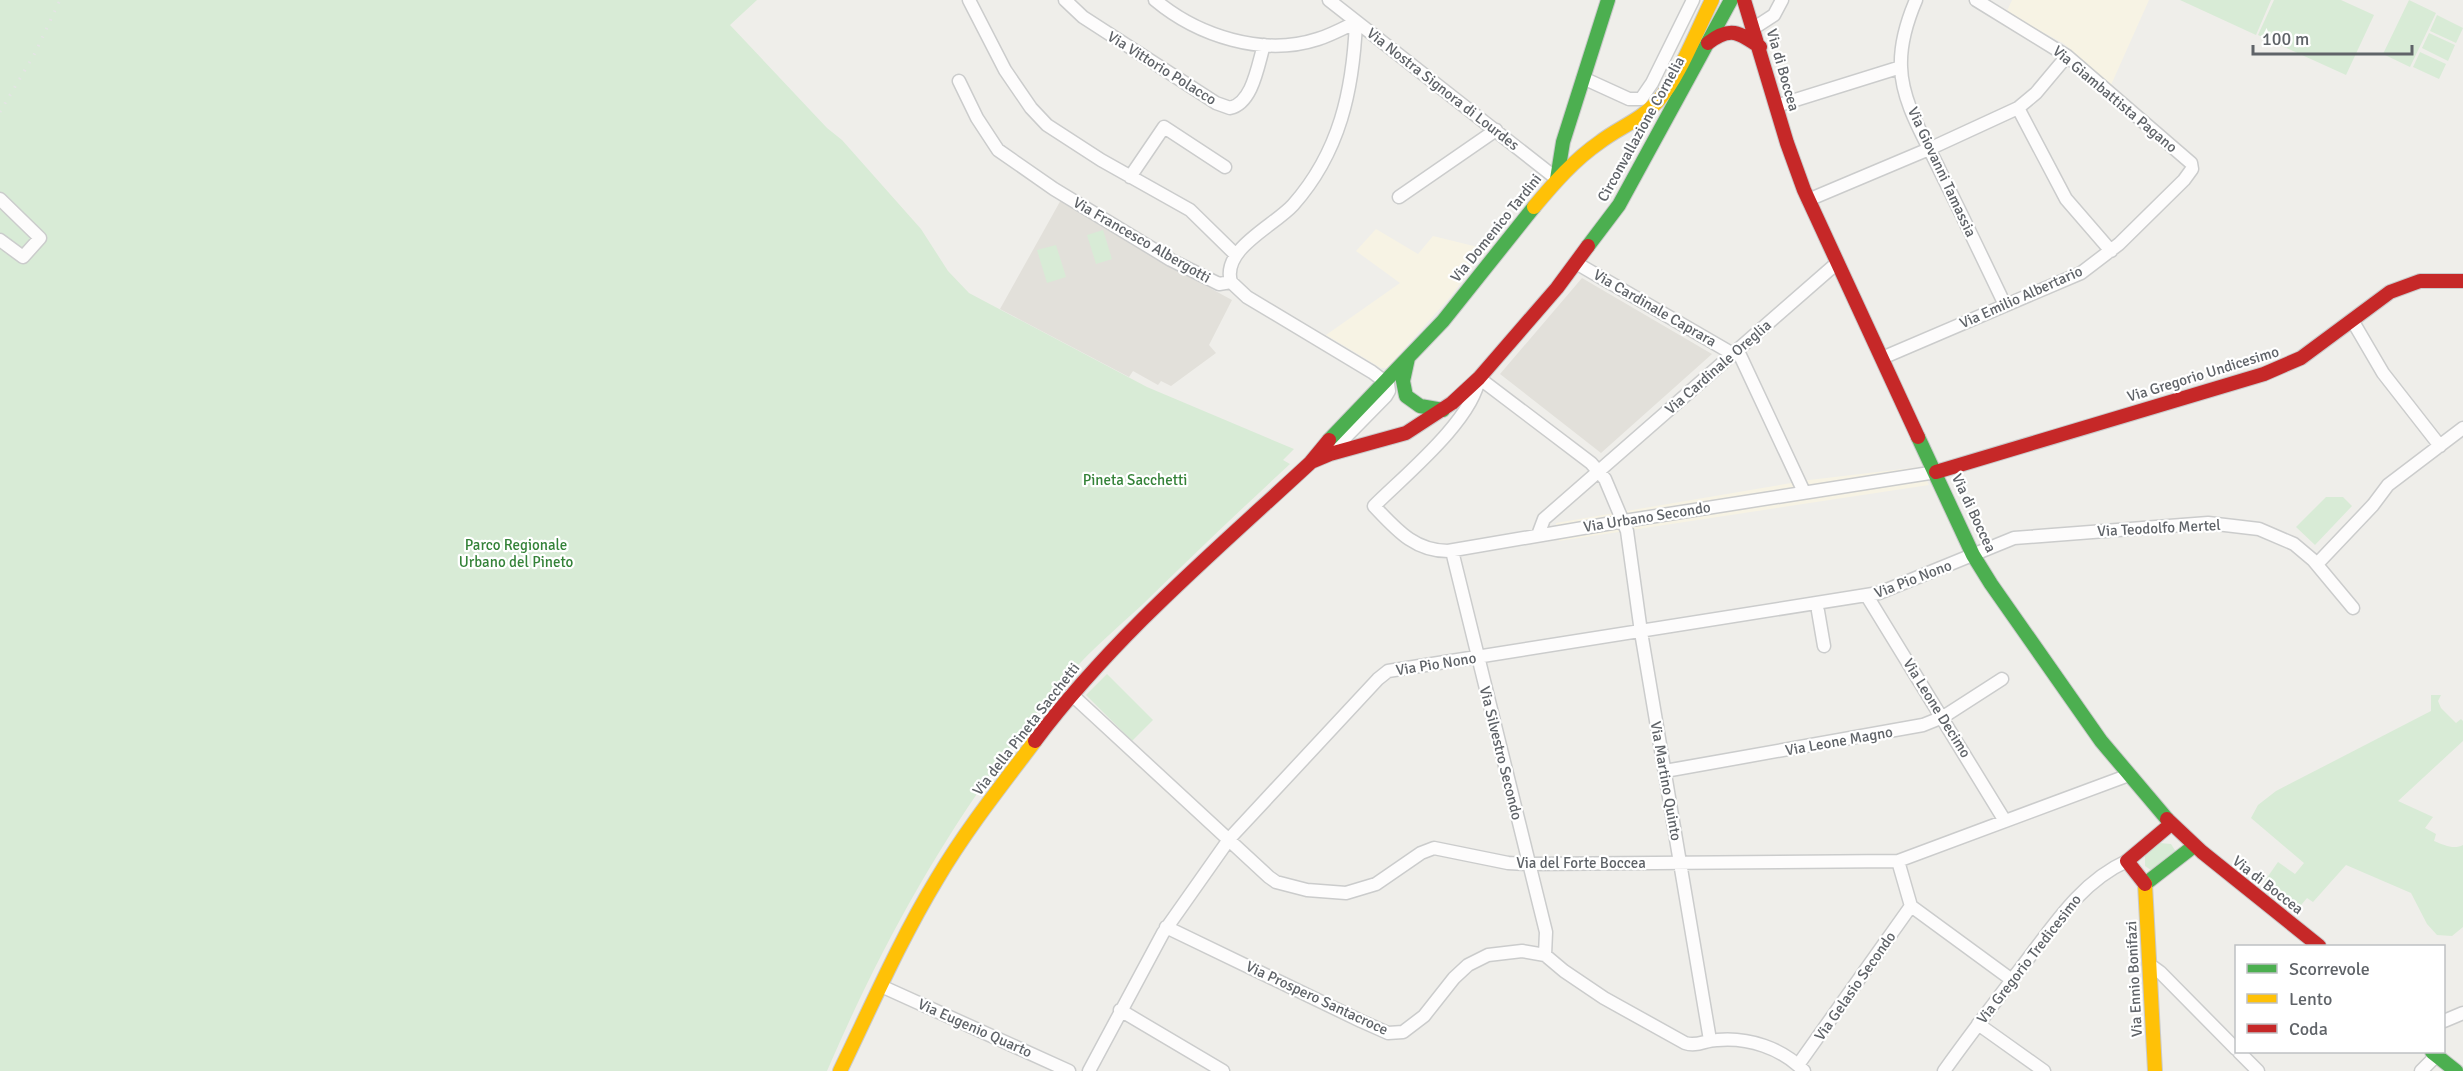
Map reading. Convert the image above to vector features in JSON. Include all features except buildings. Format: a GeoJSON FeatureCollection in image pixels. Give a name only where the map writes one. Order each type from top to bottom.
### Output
{"type":"FeatureCollection","features":[{"type":"Feature","properties":{"kind":"main road","name":"Via Domenico Tardini"},"geometry":{"type":"LineString","coordinates":[[1310,463],[1443,321],[1557,179],[1563,142],[1608,0]]}},
{"type":"Feature","properties":{"kind":"main road","name":"Circonvallazione Cornelia"},"geometry":{"type":"LineString","coordinates":[[1557,179],[1593,147],[1644,114],[1657,102],[1672,79],[1712,0]]}},
{"type":"Feature","properties":{"kind":"main road","name":"Circonvallazione Cornelia"},"geometry":{"type":"LineString","coordinates":[[1310,463],[1330,454],[1406,433],[1443,410],[1479,378],[1576,263],[1628,190],[1731,0]]}},
{"type":"Feature","properties":{"kind":"main road","name":"Via di Boccea"},"geometry":{"type":"LineString","coordinates":[[1744,0],[1760,47],[1792,160],[1808,200],[1973,555],[2048,666],[2128,775],[2171,824],[2194,846],[2318,945]]}},
{"type":"Feature","properties":{"kind":"main road"},"geometry":{"type":"LineString","coordinates":[[1708,43],[1721,33],[1734,32],[1760,47]]}},
{"type":"Feature","properties":{"kind":"main road","name":"Via Gregorio Undicesimo"},"geometry":{"type":"LineString","coordinates":[[1936,472],[2264,374],[2294,362],[2382,297],[2407,285],[2431,280],[2463,281]]}},
{"type":"Feature","properties":{"kind":"main road"},"geometry":{"type":"LineString","coordinates":[[1407,358],[1401,376],[1404,393],[1419,405],[1443,410]]}},
{"type":"Feature","properties":{"kind":"main road","name":"Via della Pineta Sacchetti"},"geometry":{"type":"LineString","coordinates":[[840,1071],[926,897],[966,833],[1071,694],[1168,595],[1310,463]]}},
{"type":"Feature","properties":{"kind":"main road"},"geometry":{"type":"LineString","coordinates":[[2171,824],[2127,861],[2145,884],[2194,846]]}},
{"type":"Feature","properties":{"kind":"main road","name":"Via Ennio Bonifazi"},"geometry":{"type":"LineString","coordinates":[[2145,884],[2156,1071]]}},
{"type":"Feature","properties":{"kind":"main road"},"geometry":{"type":"LineString","coordinates":[[2434,1053],[2456,1071]]}},
{"type":"Feature","properties":{"kind":"street"},"geometry":{"type":"LineString","coordinates":[[969,0],[1001,64],[1043,121],[1056,133],[1190,210],[1235,254]]}},
{"type":"Feature","properties":{"kind":"street","name":"Via Vittorio Polacco"},"geometry":{"type":"LineString","coordinates":[[1065,0],[1083,17],[1130,48],[1216,103],[1230,108],[1239,105],[1246,96],[1264,45]]}},
{"type":"Feature","properties":{"kind":"street"},"geometry":{"type":"LineString","coordinates":[[1155,0],[1179,18],[1204,30],[1234,40],[1264,45],[1311,41],[1356,22],[1353,74],[1349,97],[1324,158],[1307,186],[1287,211],[1235,254],[1230,267],[1231,282]]}},
{"type":"Feature","properties":{"kind":"street","name":"Via Nostra Signora di Lourdes"},"geometry":{"type":"LineString","coordinates":[[1329,0],[1557,179]]}},
{"type":"Feature","properties":{"kind":"street","name":"Circonvallazione Cornelia"},"geometry":{"type":"LineString","coordinates":[[1583,78],[1629,99],[1641,99],[1652,83],[1693,0]]}},
{"type":"Feature","properties":{"kind":"street"},"geometry":{"type":"LineString","coordinates":[[1754,28],[1774,15],[1782,0]]}},
{"type":"Feature","properties":{"kind":"street","name":"Via Giovanni Tamassia"},"geometry":{"type":"LineString","coordinates":[[1916,0],[1905,30],[1901,67],[1909,102],[1929,149],[2005,304]]}},
{"type":"Feature","properties":{"kind":"street","name":"Via Giambattista Pagano"},"geometry":{"type":"LineString","coordinates":[[1976,0],[2067,56],[2191,163]]}},
{"type":"Feature","properties":{"kind":"street"},"geometry":{"type":"LineString","coordinates":[[1808,200],[1929,149],[2018,108],[2036,93],[2067,56]]}},
{"type":"Feature","properties":{"kind":"street"},"geometry":{"type":"LineString","coordinates":[[1776,106],[1901,67]]}},
{"type":"Feature","properties":{"kind":"street","name":"Via Francesco Albergotti"},"geometry":{"type":"LineString","coordinates":[[959,81],[982,127],[998,150],[1054,189],[1171,260],[1219,284],[1231,282],[1247,297],[1385,381]]}},
{"type":"Feature","properties":{"kind":"street"},"geometry":{"type":"LineString","coordinates":[[2018,108],[2066,199],[2111,251]]}},
{"type":"Feature","properties":{"kind":"street"},"geometry":{"type":"LineString","coordinates":[[1131,177],[1164,127],[1225,167]]}},
{"type":"Feature","properties":{"kind":"street"},"geometry":{"type":"LineString","coordinates":[[1399,197],[1497,130]]}},
{"type":"Feature","properties":{"kind":"street","name":"Via Emilio Albertario"},"geometry":{"type":"LineString","coordinates":[[1882,358],[2073,277],[2111,251],[2190,174],[2191,163]]}},
{"type":"Feature","properties":{"kind":"street"},"geometry":{"type":"LineString","coordinates":[[0,199],[40,238],[23,257],[0,240]]}},
{"type":"Feature","properties":{"kind":"street","name":"Via Cardinale Caprara"},"geometry":{"type":"LineString","coordinates":[[1576,263],[1735,352]]}},
{"type":"Feature","properties":{"kind":"street","name":"Via Cardinale Oreglia"},"geometry":{"type":"LineString","coordinates":[[1538,535],[1544,519],[1837,263]]}},
{"type":"Feature","properties":{"kind":"street"},"geometry":{"type":"LineString","coordinates":[[2352,320],[2383,373],[2440,446]]}},
{"type":"Feature","properties":{"kind":"street"},"geometry":{"type":"LineString","coordinates":[[1735,352],[1804,492]]}},
{"type":"Feature","properties":{"kind":"street"},"geometry":{"type":"LineString","coordinates":[[1479,378],[1585,457],[1598,470]]}},
{"type":"Feature","properties":{"kind":"street","name":"Circonvallazione Cornelia"},"geometry":{"type":"LineString","coordinates":[[1374,506],[1453,427],[1477,390],[1479,378]]}},
{"type":"Feature","properties":{"kind":"street","name":"Via Domenico Tardini"},"geometry":{"type":"LineString","coordinates":[[1330,454],[1388,394],[1389,389],[1385,381]]}},
{"type":"Feature","properties":{"kind":"street"},"geometry":{"type":"LineString","coordinates":[[2317,564],[2373,505],[2388,485],[2463,428]]}},
{"type":"Feature","properties":{"kind":"street","name":"Via Martino Quinto"},"geometry":{"type":"LineString","coordinates":[[1598,470],[1624,521],[1710,1040]]}},
{"type":"Feature","properties":{"kind":"street","name":"Via Urbano Secondo"},"geometry":{"type":"LineString","coordinates":[[1374,506],[1413,543],[1431,550],[1452,551],[1538,535],[1936,472]]}},
{"type":"Feature","properties":{"kind":"street","name":"Via Teodolfo Mertel"},"geometry":{"type":"LineString","coordinates":[[1973,555],[2014,538],[2216,523],[2251,528],[2275,535],[2300,548],[2317,564],[2353,608]]}},
{"type":"Feature","properties":{"kind":"street","name":"Via Silvestro Secondo"},"geometry":{"type":"LineString","coordinates":[[1452,551],[1527,864],[1546,932],[1545,955]]}},
{"type":"Feature","properties":{"kind":"street","name":"Via Pio Nono"},"geometry":{"type":"LineString","coordinates":[[1089,1071],[1166,927],[1230,838],[1388,671],[1867,596],[1899,586],[1973,555]]}},
{"type":"Feature","properties":{"kind":"street","name":"Via Leone Decimo"},"geometry":{"type":"LineString","coordinates":[[1867,596],[1943,717],[2005,822]]}},
{"type":"Feature","properties":{"kind":"street"},"geometry":{"type":"LineString","coordinates":[[1818,611],[1824,646]]}},
{"type":"Feature","properties":{"kind":"street","name":"Via Leone Magno"},"geometry":{"type":"LineString","coordinates":[[1665,771],[1915,727],[1943,717],[2002,679]]}},
{"type":"Feature","properties":{"kind":"street","name":"Via del Forte Boccea"},"geometry":{"type":"LineString","coordinates":[[1071,694],[1276,882],[1329,893],[1346,893],[1376,884],[1420,853],[1434,848],[1508,863],[1527,864],[1898,861],[2128,775]]}},
{"type":"Feature","properties":{"kind":"street"},"geometry":{"type":"LineString","coordinates":[[1898,861],[1911,906],[2012,980]]}},
{"type":"Feature","properties":{"kind":"street","name":"Via Gregorio Tredicesimo"},"geometry":{"type":"LineString","coordinates":[[1944,1071],[2083,890],[2112,868],[2127,861]]}},
{"type":"Feature","properties":{"kind":"street","name":"Via Gelasio Secondo"},"geometry":{"type":"LineString","coordinates":[[1801,1068],[1911,906]]}},
{"type":"Feature","properties":{"kind":"street","name":"Via Prospero Santacroce"},"geometry":{"type":"LineString","coordinates":[[1166,927],[1393,1034],[1403,1032],[1414,1024],[1458,973],[1479,959],[1496,953],[1515,951],[1545,955]]}},
{"type":"Feature","properties":{"kind":"street"},"geometry":{"type":"LineString","coordinates":[[1545,955],[1604,998],[1674,1038],[1693,1045],[1710,1040],[1732,1040],[1755,1044],[1773,1049],[1801,1068]]}},
{"type":"Feature","properties":{"kind":"street"},"geometry":{"type":"LineString","coordinates":[[2149,964],[2160,972],[2235,1047]]}},
{"type":"Feature","properties":{"kind":"street","name":"Via Eugenio Quarto"},"geometry":{"type":"LineString","coordinates":[[881,986],[1069,1071]]}},
{"type":"Feature","properties":{"kind":"street"},"geometry":{"type":"LineString","coordinates":[[1120,1010],[1223,1071]]}},
{"type":"Feature","properties":{"kind":"street"},"geometry":{"type":"LineString","coordinates":[[2445,1021],[2463,1013]]}},
{"type":"Feature","properties":{"kind":"street"},"geometry":{"type":"LineString","coordinates":[[1978,1024],[2044,1071]]}},
{"type":"Feature","properties":{"kind":"street"},"geometry":{"type":"LineString","coordinates":[[2241,1053],[2258,1071]]}},
{"type":"Feature","properties":{"kind":"street"},"geometry":{"type":"LineString","coordinates":[[2421,1071],[2434,1053]]}},
{"type":"Feature","properties":{"kind":"shaded area"},"geometry":{"type":"Polygon","coordinates":[[[2012,0],[2149,0],[2111,85],[2063,43],[2006,13],[2012,0]]]}},
{"type":"Feature","properties":{"kind":"shaded area"},"geometry":{"type":"Polygon","coordinates":[[[1062,198],[1171,267],[1232,300],[1209,345],[1216,353],[1171,386],[1161,381],[1158,385],[1133,371],[1129,377],[1000,309],[1062,198]]]}},
{"type":"Feature","properties":{"kind":"shaded area"},"geometry":{"type":"Polygon","coordinates":[[[1376,229],[1418,254],[1433,236],[1486,249],[1451,296],[1387,368],[1381,368],[1326,335],[1400,283],[1356,251],[1376,229]]]}},
{"type":"Feature","properties":{"kind":"shaded area"},"geometry":{"type":"Polygon","coordinates":[[[1582,278],[1712,354],[1601,453],[1500,374],[1582,278]]]}},
{"type":"Feature","properties":{"kind":"shaded area"},"geometry":{"type":"Polygon","coordinates":[[[1920,467],[1929,485],[1559,541],[1557,532],[1556,523],[1809,480],[1920,467]]]}},
{"type":"Feature","properties":{"kind":"green space","name":"Parco Regionale Urbano del Pineto"},"geometry":{"type":"Polygon","coordinates":[[[0,0],[757,0],[730,25],[827,128],[842,140],[921,229],[948,271],[969,293],[1147,387],[1294,449],[1283,460],[1290,464],[1105,638],[1070,674],[1032,719],[964,813],[933,863],[876,965],[827,1071],[0,1071],[0,0]]]}},
{"type":"Feature","properties":{"kind":"green space"},"geometry":{"type":"Polygon","coordinates":[[[2180,0],[2271,0],[2256,35],[2180,0]]]}},
{"type":"Feature","properties":{"kind":"green space"},"geometry":{"type":"Polygon","coordinates":[[[2274,0],[2341,0],[2374,15],[2346,75],[2258,35],[2274,0]]]}},
{"type":"Feature","properties":{"kind":"green space"},"geometry":{"type":"Polygon","coordinates":[[[2409,0],[2436,13],[2410,67],[2383,54],[2409,0]]]}},
{"type":"Feature","properties":{"kind":"green space"},"geometry":{"type":"Polygon","coordinates":[[[2437,15],[2463,28],[2456,43],[2430,31],[2437,15]]]}},
{"type":"Feature","properties":{"kind":"green space"},"geometry":{"type":"Polygon","coordinates":[[[2429,33],[2455,45],[2448,61],[2422,48],[2429,33]]]}},
{"type":"Feature","properties":{"kind":"green space"},"geometry":{"type":"Polygon","coordinates":[[[2420,52],[2446,64],[2439,79],[2413,67],[2420,52]]]}},
{"type":"Feature","properties":{"kind":"green space"},"geometry":{"type":"Polygon","coordinates":[[[1103,230],[1112,259],[1096,264],[1087,235],[1103,230]]]}},
{"type":"Feature","properties":{"kind":"green space"},"geometry":{"type":"Polygon","coordinates":[[[1056,245],[1066,277],[1047,283],[1037,250],[1056,245]]]}},
{"type":"Feature","properties":{"kind":"green space"},"geometry":{"type":"Polygon","coordinates":[[[2326,497],[2343,497],[2352,506],[2315,545],[2296,527],[2326,497]]]}},
{"type":"Feature","properties":{"kind":"green space"},"geometry":{"type":"Polygon","coordinates":[[[1107,674],[1153,720],[1132,741],[1086,695],[1107,674]]]}},
{"type":"Feature","properties":{"kind":"green space"},"geometry":{"type":"Polygon","coordinates":[[[2431,695],[2441,695],[2438,701],[2441,708],[2456,723],[2461,719],[2463,721],[2463,741],[2398,801],[2433,817],[2425,828],[2436,834],[2434,841],[2453,847],[2463,845],[2463,927],[2452,936],[2437,935],[2427,924],[2411,893],[2346,865],[2313,902],[2307,898],[2297,910],[2264,882],[2278,862],[2295,874],[2304,863],[2251,818],[2258,805],[2276,791],[2431,711],[2431,695]]]}},
{"type":"Feature","properties":{"kind":"green space"},"geometry":{"type":"Polygon","coordinates":[[[2160,843],[2171,844],[2176,852],[2151,870],[2145,866],[2145,856],[2160,843]]]}},
{"type":"Feature","properties":{"kind":"railway"},"geometry":{"type":"LineString","coordinates":[[0,112],[35,53],[60,0]]}},
{"type":"Feature","properties":{"kind":"traffic: fast"},"geometry":{"type":"LineString","coordinates":[[1557,179],[1563,142],[1608,0]]}},
{"type":"Feature","properties":{"kind":"traffic: fast"},"geometry":{"type":"LineString","coordinates":[[1588,246],[1619,205],[1731,0]]}},
{"type":"Feature","properties":{"kind":"traffic: fast"},"geometry":{"type":"LineString","coordinates":[[1329,440],[1443,321],[1534,207]]}},
{"type":"Feature","properties":{"kind":"traffic: fast"},"geometry":{"type":"LineString","coordinates":[[1408,358],[1403,381],[1406,396],[1420,406],[1443,410]]}},
{"type":"Feature","properties":{"kind":"traffic: fast"},"geometry":{"type":"LineString","coordinates":[[1918,437],[1973,555],[1991,584],[2101,741],[2167,819]]}},
{"type":"Feature","properties":{"kind":"traffic: fast"},"geometry":{"type":"LineString","coordinates":[[2145,884],[2194,846]]}},
{"type":"Feature","properties":{"kind":"traffic: fast"},"geometry":{"type":"LineString","coordinates":[[2433,1053],[2456,1071]]}},
{"type":"Feature","properties":{"kind":"traffic: slow"},"geometry":{"type":"LineString","coordinates":[[1534,207],[1582,156],[1644,114],[1657,102],[1673,80],[1712,0]]}},
{"type":"Feature","properties":{"kind":"traffic: slow"},"geometry":{"type":"LineString","coordinates":[[840,1071],[923,902],[972,826],[1035,741]]}},
{"type":"Feature","properties":{"kind":"traffic: slow"},"geometry":{"type":"LineString","coordinates":[[2145,884],[2155,1071]]}},
{"type":"Feature","properties":{"kind":"traffic: jam"},"geometry":{"type":"LineString","coordinates":[[1744,0],[1787,143],[1804,190],[1918,437]]}},
{"type":"Feature","properties":{"kind":"traffic: jam"},"geometry":{"type":"LineString","coordinates":[[1708,43],[1722,34],[1734,33],[1760,47]]}},
{"type":"Feature","properties":{"kind":"traffic: jam"},"geometry":{"type":"LineString","coordinates":[[1311,462],[1330,454],[1406,433],[1452,403],[1479,378],[1557,288],[1588,246]]}},
{"type":"Feature","properties":{"kind":"traffic: jam"},"geometry":{"type":"LineString","coordinates":[[1936,472],[2264,374],[2301,358],[2390,292],[2420,281],[2463,281]]}},
{"type":"Feature","properties":{"kind":"traffic: jam"},"geometry":{"type":"LineString","coordinates":[[1035,741],[1065,703],[1131,631],[1310,463],[1329,440]]}},
{"type":"Feature","properties":{"kind":"traffic: jam"},"geometry":{"type":"LineString","coordinates":[[2167,819],[2202,852],[2318,945]]}},
{"type":"Feature","properties":{"kind":"traffic: jam"},"geometry":{"type":"LineString","coordinates":[[2145,884],[2127,861],[2171,824]]}},
{"type":"Feature","properties":{"kind":"park label","name":"Pineta Sacchetti"},"geometry":{"type":"Point","coordinates":[1135,480]}}]}
